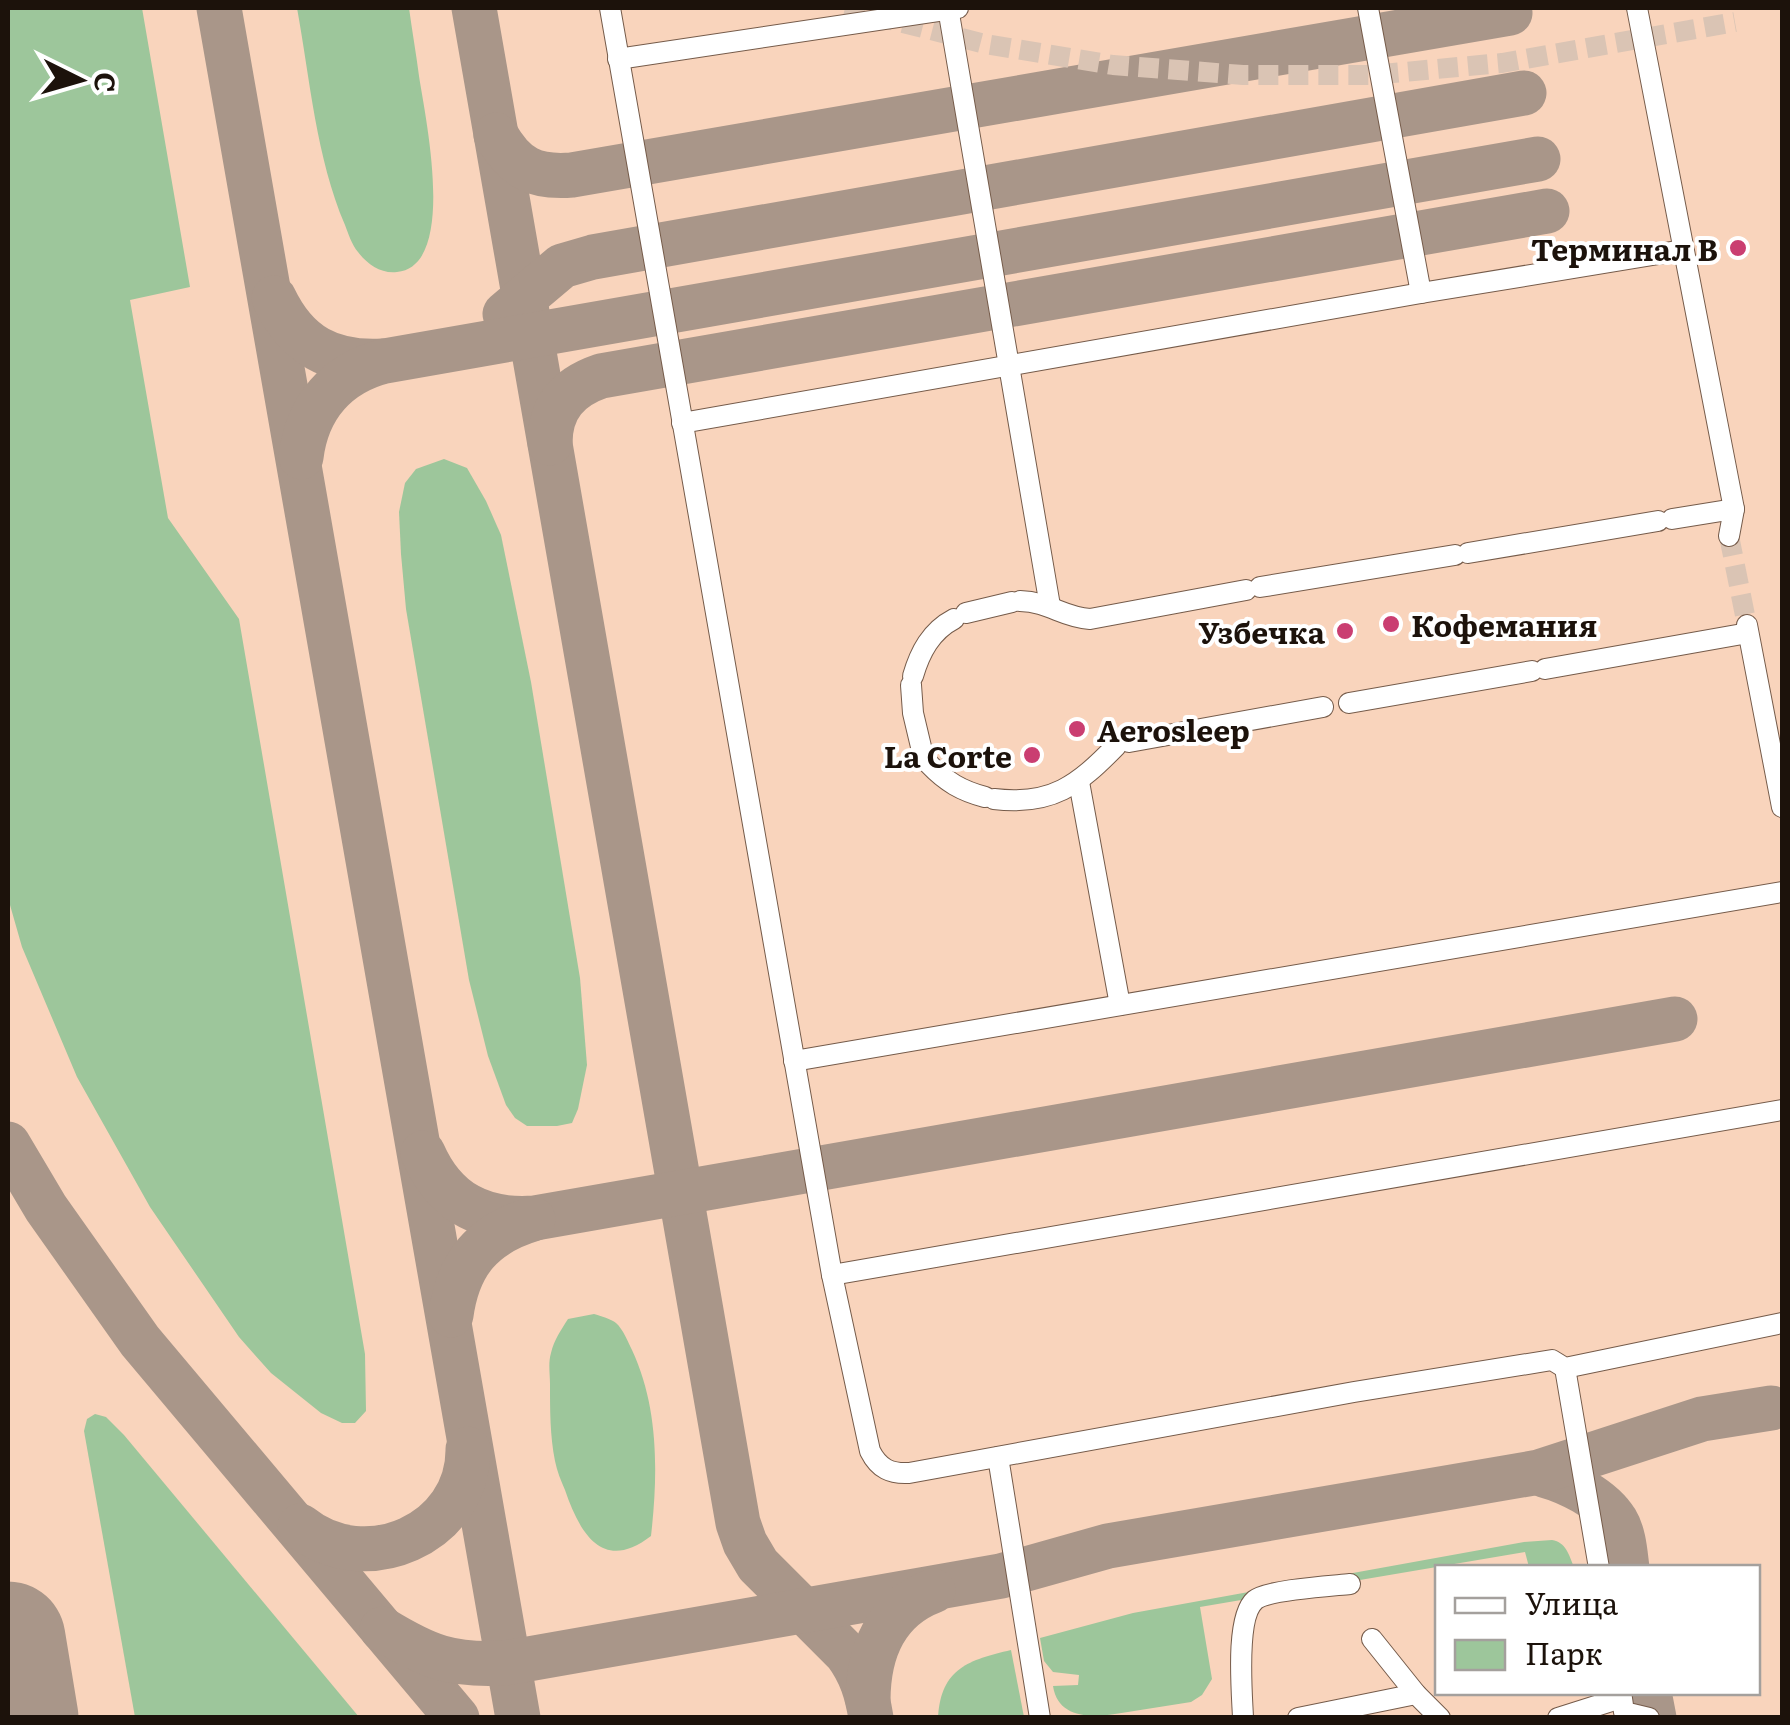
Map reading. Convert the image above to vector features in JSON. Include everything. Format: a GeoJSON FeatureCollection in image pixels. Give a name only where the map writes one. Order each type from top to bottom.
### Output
{"type":"FeatureCollection","features":[{"type":"Feature","properties":{"kind":"lane"},"geometry":{"type":"LineString","coordinates":[[610,8],[832,1275],[870,1451],[879,1464],[891,1472],[910,1473],[1418,1380],[1552,1360],[1565,1368],[1782,1323]]}},
{"type":"Feature","properties":{"kind":"lane"},"geometry":{"type":"LineString","coordinates":[[618,59],[952,8],[1050,606]]}},
{"type":"Feature","properties":{"kind":"lane"},"geometry":{"type":"LineString","coordinates":[[1368,8],[1421,293]]}},
{"type":"Feature","properties":{"kind":"lane"},"geometry":{"type":"LineString","coordinates":[[1637,8],[1734,509],[1729,536]]}},
{"type":"Feature","properties":{"kind":"lane"},"geometry":{"type":"LineString","coordinates":[[682,423],[1683,250]]}},
{"type":"Feature","properties":{"kind":"lane"},"geometry":{"type":"LineString","coordinates":[[1323,707],[1122,744],[1079,782],[1029,802],[990,798],[948,782],[926,758],[913,713],[912,681],[922,652],[941,626],[960,616],[1016,602],[1050,606],[1073,618],[1090,619],[1253,588],[1734,509]]}},
{"type":"Feature","properties":{"kind":"lane"},"geometry":{"type":"LineString","coordinates":[[1349,703],[1747,629],[1782,807]]}},
{"type":"Feature","properties":{"kind":"lane"},"geometry":{"type":"LineString","coordinates":[[1079,782],[1120,1005]]}},
{"type":"Feature","properties":{"kind":"lane"},"geometry":{"type":"LineString","coordinates":[[794,1061],[1782,892]]}},
{"type":"Feature","properties":{"kind":"lane"},"geometry":{"type":"LineString","coordinates":[[832,1275],[1782,1110]]}},
{"type":"Feature","properties":{"kind":"lane"},"geometry":{"type":"LineString","coordinates":[[1565,1368],[1598,1565]]}},
{"type":"Feature","properties":{"kind":"lane"},"geometry":{"type":"LineString","coordinates":[[998,1457],[1040,1718]]}},
{"type":"Feature","properties":{"kind":"lane"},"geometry":{"type":"LineString","coordinates":[[1244,1718],[1244,1624],[1252,1603],[1266,1595],[1350,1584]]}},
{"type":"Feature","properties":{"kind":"lane"},"geometry":{"type":"LineString","coordinates":[[1372,1639],[1440,1718]]}},
{"type":"Feature","properties":{"kind":"lane"},"geometry":{"type":"LineString","coordinates":[[1298,1718],[1416,1694]]}},
{"type":"Feature","properties":{"kind":"lane"},"geometry":{"type":"LineString","coordinates":[[1558,1718],[1622,1705],[1650,1718]]}},
{"type":"Feature","properties":{"kind":"shaded area"},"geometry":{"type":"Polygon","coordinates":[[[8,8],[1782,8],[1782,1717],[8,1718],[8,8]]]}},
{"type":"Feature","properties":{"kind":"green space"},"geometry":{"type":"Polygon","coordinates":[[[8,8],[142,8],[190,287],[130,300],[168,518],[239,619],[365,1354],[366,1411],[355,1423],[342,1423],[321,1413],[271,1373],[239,1337],[150,1207],[77,1077],[22,947],[8,898],[8,8]]]}},
{"type":"Feature","properties":{"kind":"green space"},"geometry":{"type":"Polygon","coordinates":[[[297,8],[409,8],[431,154],[432,218],[427,244],[416,263],[397,272],[370,264],[347,232],[320,145],[297,8]]]}},
{"type":"Feature","properties":{"kind":"green space"},"geometry":{"type":"Polygon","coordinates":[[[444,459],[467,468],[501,535],[531,682],[580,978],[587,1065],[572,1123],[557,1126],[527,1126],[515,1118],[506,1105],[488,1056],[469,980],[406,609],[399,512],[405,483],[416,469],[444,459]]]}},
{"type":"Feature","properties":{"kind":"green space"},"geometry":{"type":"Polygon","coordinates":[[[594,1314],[616,1323],[623,1332],[641,1372],[652,1418],[655,1489],[651,1536],[619,1551],[596,1543],[578,1521],[558,1472],[552,1442],[552,1348],[568,1319],[594,1314]]]}},
{"type":"Feature","properties":{"kind":"green space"},"geometry":{"type":"Polygon","coordinates":[[[95,1414],[106,1417],[124,1435],[359,1717],[135,1717],[84,1431],[87,1419],[95,1414]]]}},
{"type":"Feature","properties":{"kind":"green space"},"geometry":{"type":"Polygon","coordinates":[[[1557,1541],[1573,1565],[1528,1565],[1525,1552],[1200,1607],[1212,1679],[1202,1695],[1191,1702],[1110,1715],[1073,1712],[1057,1698],[1053,1686],[1078,1685],[1079,1675],[1053,1672],[1044,1661],[1040,1638],[1133,1613],[1524,1542],[1557,1541]]]}},
{"type":"Feature","properties":{"kind":"green space"},"geometry":{"type":"Polygon","coordinates":[[[1011,1650],[1024,1717],[938,1717],[940,1700],[951,1677],[970,1663],[1011,1650]]]}},
{"type":"Feature","properties":{"kind":"taxiway"},"geometry":{"type":"LineString","coordinates":[[219,8],[518,1718]]}},
{"type":"Feature","properties":{"kind":"taxiway"},"geometry":{"type":"LineString","coordinates":[[474,8],[738,1523],[758,1565],[846,1653],[863,1684],[871,1718]]}},
{"type":"Feature","properties":{"kind":"taxiway"},"geometry":{"type":"LineString","coordinates":[[496,135],[511,156],[527,168],[547,175],[572,175],[1510,13]]}},
{"type":"Feature","properties":{"kind":"taxiway"},"geometry":{"type":"LineString","coordinates":[[505,314],[562,266],[593,257],[1524,93]]}},
{"type":"Feature","properties":{"kind":"taxiway"},"geometry":{"type":"LineString","coordinates":[[301,457],[310,423],[327,395],[352,374],[385,361],[1538,159]]}},
{"type":"Feature","properties":{"kind":"taxiway"},"geometry":{"type":"LineString","coordinates":[[550,443],[553,419],[564,400],[580,386],[601,376],[1547,211]]}},
{"type":"Feature","properties":{"kind":"taxiway"},"geometry":{"type":"LineString","coordinates":[[274,298],[293,329],[318,349],[347,359],[383,361]]}},
{"type":"Feature","properties":{"kind":"taxiway"},"geometry":{"type":"LineString","coordinates":[[423,1153],[442,1185],[468,1206],[499,1217],[535,1218],[1675,1019]]}},
{"type":"Feature","properties":{"kind":"taxiway"},"geometry":{"type":"LineString","coordinates":[[8,1144],[46,1208],[140,1341],[457,1718]]}},
{"type":"Feature","properties":{"kind":"taxiway"},"geometry":{"type":"LineString","coordinates":[[451,1315],[460,1280],[476,1253],[500,1233],[533,1219]]}},
{"type":"Feature","properties":{"kind":"taxiway"},"geometry":{"type":"LineString","coordinates":[[382,1629],[440,1658],[505,1663],[1001,1576],[1108,1546],[1539,1472],[1702,1419],[1771,1408]]}},
{"type":"Feature","properties":{"kind":"taxiway"},"geometry":{"type":"LineString","coordinates":[[300,1526],[326,1541],[354,1548],[382,1547],[409,1539],[432,1525],[451,1504],[464,1479],[468,1449]]}},
{"type":"Feature","properties":{"kind":"taxiway"},"geometry":{"type":"LineString","coordinates":[[1544,1475],[1584,1492],[1610,1513],[1621,1532],[1627,1565]]}},
{"type":"Feature","properties":{"kind":"taxiway"},"geometry":{"type":"LineString","coordinates":[[868,1701],[871,1666],[882,1635],[903,1609],[933,1591]]}},
{"type":"Feature","properties":{"kind":"taxiway"},"geometry":{"type":"LineString","coordinates":[[1650,1695],[1654,1718]]}},
{"type":"Feature","properties":{"kind":"runway"},"geometry":{"type":"LineString","coordinates":[[8,1639],[21,1718]]}},
{"type":"Feature","properties":{"kind":"tunnel"},"geometry":{"type":"LineString","coordinates":[[845,8],[985,44],[1113,65],[1243,75],[1372,75],[1502,63],[1735,22]]}},
{"type":"Feature","properties":{"kind":"tunnel"},"geometry":{"type":"LineString","coordinates":[[1729,536],[1747,625]]}},
{"type":"Feature","properties":{"kind":"place","name":"Терминал B"},"geometry":{"type":"Point","coordinates":[1738,248]}},
{"type":"Feature","properties":{"kind":"place","name":"Кофемания"},"geometry":{"type":"Point","coordinates":[1391,624]}},
{"type":"Feature","properties":{"kind":"place","name":"Узбечка"},"geometry":{"type":"Point","coordinates":[1345,631]}},
{"type":"Feature","properties":{"kind":"place","name":"Aerosleep"},"geometry":{"type":"Point","coordinates":[1077,729]}},
{"type":"Feature","properties":{"kind":"place","name":"La Corte"},"geometry":{"type":"Point","coordinates":[1032,755]}}]}
